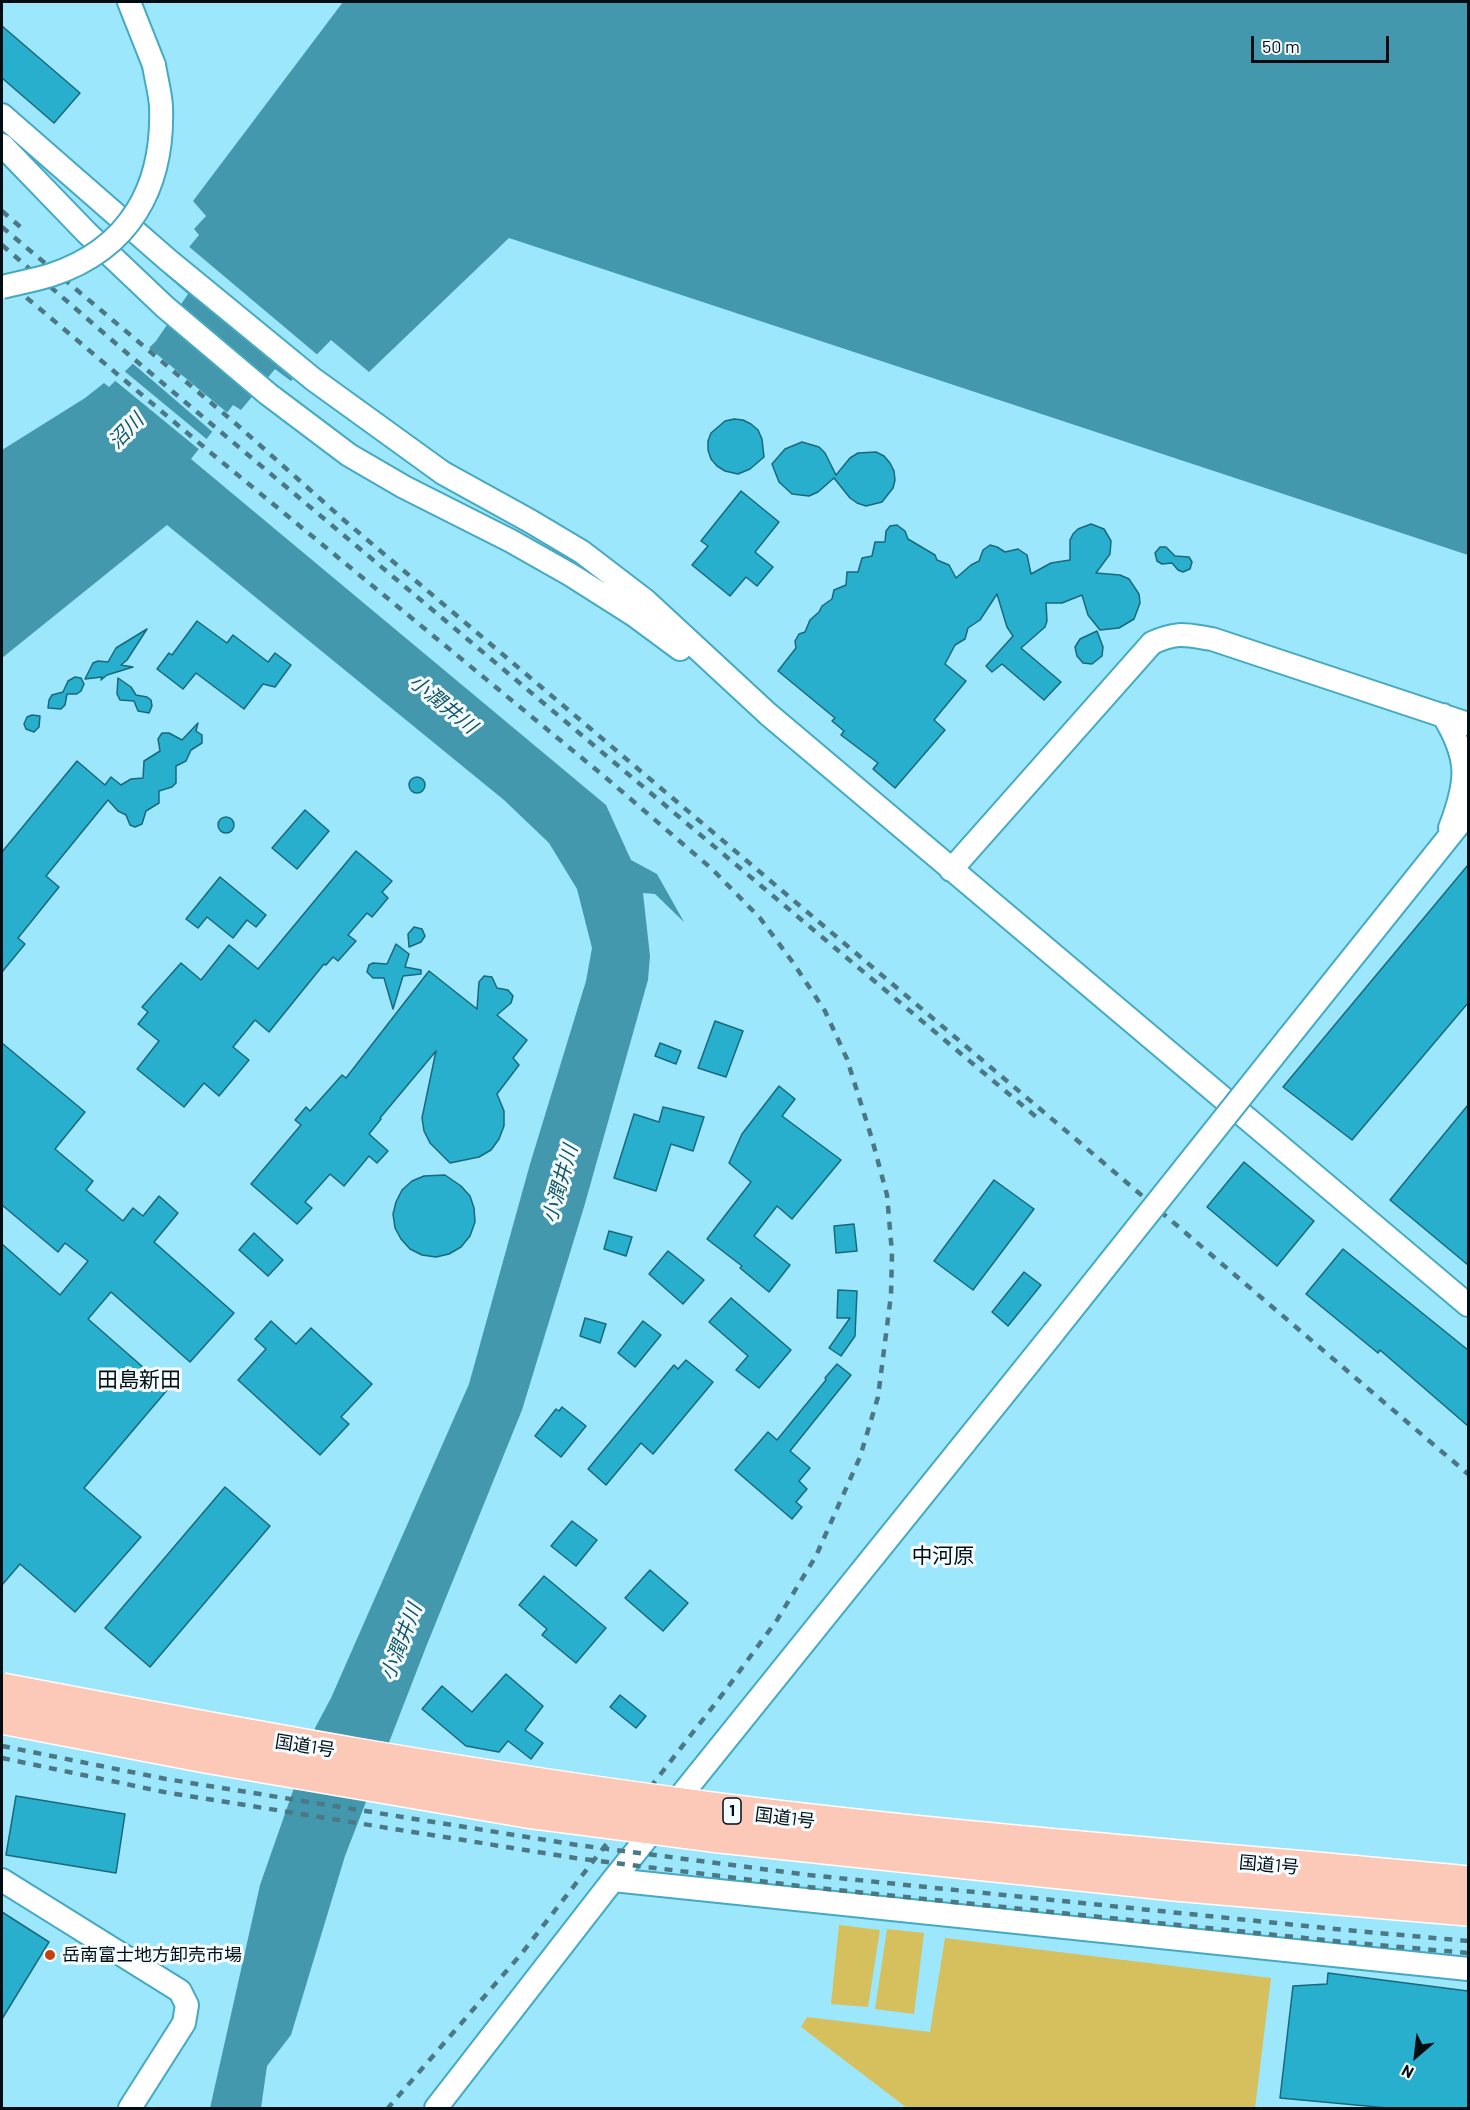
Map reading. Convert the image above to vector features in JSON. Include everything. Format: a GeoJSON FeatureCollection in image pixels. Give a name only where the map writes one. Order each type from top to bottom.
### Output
{"type":"FeatureCollection","features":[{"type":"Feature","properties":{"kind":"highway","name":"国道1号"},"geometry":{"type":"LineString","coordinates":[[2,1690],[225,1733],[552,1787],[711,1809],[909,1832],[1468,1883]]}},
{"type":"Feature","properties":{"kind":"highway","name":"国道1号"},"geometry":{"type":"LineString","coordinates":[[2,1717],[206,1756],[522,1810],[687,1832],[1175,1884],[1468,1909]]}},
{"type":"Feature","properties":{"kind":"street"},"geometry":{"type":"LineString","coordinates":[[2,287],[51,275],[96,254],[114,241],[134,217],[150,187],[158,154],[161,104],[154,65],[129,2]]}},
{"type":"Feature","properties":{"kind":"street"},"geometry":{"type":"LineString","coordinates":[[2,115],[168,260],[313,380],[443,473],[582,552],[646,601],[768,714],[1468,1305]]}},
{"type":"Feature","properties":{"kind":"street"},"geometry":{"type":"LineString","coordinates":[[2,145],[165,307],[268,394],[349,455],[404,488],[511,541],[616,604],[768,714]]}},
{"type":"Feature","properties":{"kind":"street"},"geometry":{"type":"LineString","coordinates":[[951,870],[1152,642],[1170,635],[1212,639],[1468,724]]}},
{"type":"Feature","properties":{"kind":"street"},"geometry":{"type":"LineString","coordinates":[[1443,715],[1460,743],[1465,758],[1465,778],[1460,802],[1444,844]]}},
{"type":"Feature","properties":{"kind":"street"},"geometry":{"type":"LineString","coordinates":[[436,2109],[613,1880],[1468,813]]}},
{"type":"Feature","properties":{"kind":"street"},"geometry":{"type":"LineString","coordinates":[[1444,844],[1468,822]]}},
{"type":"Feature","properties":{"kind":"street"},"geometry":{"type":"LineString","coordinates":[[2,1880],[180,1991],[187,2005],[184,2023],[130,2109]]}},
{"type":"Feature","properties":{"kind":"street"},"geometry":{"type":"LineString","coordinates":[[613,1880],[1468,1970]]}},
{"type":"Feature","properties":{"kind":"shaded area"},"geometry":{"type":"Polygon","coordinates":[[[839,1925],[880,1930],[868,2007],[831,2004],[839,1925]]]}},
{"type":"Feature","properties":{"kind":"shaded area"},"geometry":{"type":"Polygon","coordinates":[[[887,1929],[924,1933],[914,2014],[875,2009],[887,1929]]]}},
{"type":"Feature","properties":{"kind":"shaded area"},"geometry":{"type":"Polygon","coordinates":[[[945,1938],[1271,1978],[1255,2108],[907,2108],[801,2027],[807,2017],[930,2032],[945,1938]]]}},
{"type":"Feature","properties":{"kind":"water"},"geometry":{"type":"Polygon","coordinates":[[[343,2],[1468,2],[1468,555],[509,238],[369,372],[331,340],[291,381],[275,369],[241,410],[233,405],[191,459],[606,805],[631,860],[657,874],[684,922],[655,894],[643,893],[650,956],[648,980],[584,1207],[522,1410],[426,1647],[345,1856],[291,2035],[267,2066],[261,2108],[210,2108],[260,1885],[315,1728],[331,1698],[469,1384],[530,1164],[586,981],[592,948],[577,889],[549,843],[504,800],[167,525],[2,658],[2,450],[85,398],[104,383],[109,387],[156,341],[188,294],[166,275],[199,235],[194,229],[206,216],[193,201],[343,2]]]}},
{"type":"Feature","properties":{"kind":"pier"},"geometry":{"type":"Polygon","coordinates":[[[187,245],[320,357],[295,381],[165,272],[187,245]]]}},
{"type":"Feature","properties":{"kind":"pier"},"geometry":{"type":"Polygon","coordinates":[[[147,346],[230,415],[215,434],[131,362],[147,346]]]}},
{"type":"Feature","properties":{"kind":"pier"},"geometry":{"type":"Polygon","coordinates":[[[123,370],[209,441],[201,451],[113,379],[123,370]]]}},
{"type":"Feature","properties":{"kind":"building"},"geometry":{"type":"Polygon","coordinates":[[[2,26],[80,93],[54,123],[2,78],[2,26]]]}},
{"type":"Feature","properties":{"kind":"building"},"geometry":{"type":"Polygon","coordinates":[[[743,420],[758,430],[762,439],[764,457],[750,469],[738,474],[725,471],[717,466],[708,450],[711,433],[725,421],[743,420]]]}},
{"type":"Feature","properties":{"kind":"building"},"geometry":{"type":"Polygon","coordinates":[[[802,442],[819,447],[825,453],[836,475],[850,458],[858,453],[876,452],[884,456],[894,471],[893,488],[882,502],[866,506],[850,498],[834,478],[818,492],[809,496],[792,494],[779,482],[772,464],[785,449],[802,442]]]}},
{"type":"Feature","properties":{"kind":"building"},"geometry":{"type":"Polygon","coordinates":[[[741,491],[779,522],[755,552],[773,567],[757,586],[746,577],[730,596],[692,565],[708,546],[701,541],[741,491]]]}},
{"type":"Feature","properties":{"kind":"building"},"geometry":{"type":"Polygon","coordinates":[[[1091,524],[1104,529],[1111,541],[1110,554],[1096,573],[1120,575],[1129,579],[1139,594],[1140,603],[1134,619],[1119,628],[1100,630],[1088,615],[1082,595],[1062,603],[1046,603],[1045,627],[1021,648],[1061,682],[1044,700],[1002,664],[992,672],[986,666],[1013,636],[1007,627],[997,594],[980,620],[968,628],[965,639],[955,645],[945,664],[966,681],[934,720],[945,730],[895,788],[873,769],[878,763],[841,735],[844,731],[832,721],[835,718],[778,671],[796,648],[795,641],[799,634],[805,632],[810,620],[822,606],[832,599],[834,590],[846,585],[847,572],[858,572],[862,558],[872,556],[875,542],[885,542],[886,531],[890,526],[897,525],[905,531],[908,539],[935,555],[937,560],[949,565],[956,578],[979,561],[983,550],[990,545],[1005,552],[1018,549],[1027,555],[1031,574],[1051,563],[1070,560],[1070,540],[1073,534],[1078,529],[1091,524]]]}},
{"type":"Feature","properties":{"kind":"building"},"geometry":{"type":"Polygon","coordinates":[[[1160,547],[1166,547],[1175,556],[1189,557],[1192,562],[1190,569],[1183,572],[1172,563],[1162,564],[1157,561],[1155,553],[1160,547]]]}},
{"type":"Feature","properties":{"kind":"building"},"geometry":{"type":"Polygon","coordinates":[[[197,621],[227,643],[233,635],[268,662],[275,653],[291,665],[275,687],[263,684],[244,709],[196,673],[183,689],[157,669],[169,653],[172,655],[197,621]]]}},
{"type":"Feature","properties":{"kind":"building"},"geometry":{"type":"Polygon","coordinates":[[[147,629],[127,660],[121,665],[133,667],[107,675],[101,680],[102,677],[85,679],[93,663],[108,662],[116,648],[147,629]]]}},
{"type":"Feature","properties":{"kind":"building"},"geometry":{"type":"Polygon","coordinates":[[[1097,631],[1103,647],[1102,656],[1092,664],[1083,663],[1077,656],[1075,647],[1080,639],[1097,631]]]}},
{"type":"Feature","properties":{"kind":"building"},"geometry":{"type":"Polygon","coordinates":[[[75,677],[81,678],[84,684],[81,691],[77,694],[67,694],[65,705],[61,709],[48,708],[52,695],[63,692],[68,681],[75,677]]]}},
{"type":"Feature","properties":{"kind":"building"},"geometry":{"type":"Polygon","coordinates":[[[118,678],[131,687],[136,695],[151,700],[152,706],[149,713],[138,711],[134,701],[120,700],[117,694],[118,678]]]}},
{"type":"Feature","properties":{"kind":"building"},"geometry":{"type":"Polygon","coordinates":[[[40,716],[39,727],[34,732],[26,729],[24,724],[27,717],[40,716]]]}},
{"type":"Feature","properties":{"kind":"building"},"geometry":{"type":"Polygon","coordinates":[[[198,723],[196,731],[202,735],[202,743],[191,750],[186,761],[176,766],[176,783],[172,787],[159,791],[159,803],[146,811],[142,824],[135,827],[130,825],[126,815],[118,811],[108,800],[46,876],[59,887],[18,938],[25,944],[2,972],[2,852],[77,761],[105,785],[111,777],[121,785],[131,779],[143,778],[144,761],[160,751],[158,739],[162,733],[169,733],[182,740],[198,723]]]}},
{"type":"Feature","properties":{"kind":"building"},"geometry":{"type":"Polygon","coordinates":[[[414,777],[420,777],[425,785],[423,791],[414,793],[409,788],[409,782],[414,777]]]}},
{"type":"Feature","properties":{"kind":"building"},"geometry":{"type":"Polygon","coordinates":[[[305,810],[329,831],[297,869],[272,848],[305,810]]]}},
{"type":"Feature","properties":{"kind":"building"},"geometry":{"type":"Polygon","coordinates":[[[223,817],[229,817],[234,825],[232,831],[223,833],[218,828],[218,822],[223,817]]]}},
{"type":"Feature","properties":{"kind":"building"},"geometry":{"type":"Polygon","coordinates":[[[356,851],[392,881],[382,892],[388,898],[372,917],[367,913],[348,935],[356,941],[338,961],[333,957],[326,965],[324,964],[269,1032],[255,1020],[233,1047],[249,1060],[219,1096],[204,1083],[184,1107],[137,1069],[159,1041],[138,1024],[148,1012],[142,1007],[181,963],[201,980],[229,945],[258,969],[356,851]]]}},
{"type":"Feature","properties":{"kind":"building"},"geometry":{"type":"Polygon","coordinates":[[[1468,865],[1468,1003],[1352,1140],[1283,1087],[1468,865]]]}},
{"type":"Feature","properties":{"kind":"building"},"geometry":{"type":"Polygon","coordinates":[[[220,877],[266,915],[256,927],[247,920],[233,938],[207,917],[198,928],[186,919],[220,877]]]}},
{"type":"Feature","properties":{"kind":"building"},"geometry":{"type":"Polygon","coordinates":[[[414,927],[422,929],[425,936],[421,942],[409,947],[408,934],[414,927]]]}},
{"type":"Feature","properties":{"kind":"building"},"geometry":{"type":"Polygon","coordinates":[[[396,944],[409,954],[405,967],[421,970],[421,974],[403,976],[393,1009],[384,978],[373,978],[367,972],[369,965],[373,963],[387,964],[396,944]]]}},
{"type":"Feature","properties":{"kind":"building"},"geometry":{"type":"Polygon","coordinates":[[[429,971],[477,1009],[479,982],[484,976],[492,977],[497,988],[508,990],[513,996],[511,1003],[497,1015],[527,1040],[513,1058],[519,1065],[497,1094],[504,1111],[504,1126],[499,1139],[491,1150],[479,1157],[450,1163],[430,1143],[424,1131],[422,1118],[436,1051],[369,1134],[388,1151],[377,1163],[369,1156],[344,1186],[330,1174],[305,1202],[312,1208],[297,1224],[251,1184],[301,1125],[295,1120],[306,1107],[310,1111],[342,1075],[346,1078],[429,971]]]}},
{"type":"Feature","properties":{"kind":"building"},"geometry":{"type":"Polygon","coordinates":[[[715,1021],[743,1031],[726,1077],[698,1068],[715,1021]]]}},
{"type":"Feature","properties":{"kind":"building"},"geometry":{"type":"Polygon","coordinates":[[[2,1043],[85,1112],[55,1149],[93,1181],[86,1190],[123,1221],[133,1208],[143,1216],[159,1196],[178,1213],[154,1242],[234,1313],[190,1362],[111,1292],[88,1319],[168,1389],[84,1488],[141,1537],[75,1612],[20,1564],[2,1585],[2,1244],[60,1295],[88,1261],[65,1243],[58,1252],[2,1205],[2,1043]]]}},
{"type":"Feature","properties":{"kind":"building"},"geometry":{"type":"Polygon","coordinates":[[[660,1043],[681,1051],[676,1064],[655,1056],[660,1043]]]}},
{"type":"Feature","properties":{"kind":"building"},"geometry":{"type":"Polygon","coordinates":[[[779,1086],[795,1099],[782,1116],[841,1160],[792,1219],[777,1206],[754,1236],[790,1265],[769,1292],[740,1268],[742,1266],[707,1239],[751,1182],[729,1163],[742,1134],[779,1086]]]}},
{"type":"Feature","properties":{"kind":"building"},"geometry":{"type":"Polygon","coordinates":[[[1468,1105],[1468,1265],[1390,1200],[1468,1105]]]}},
{"type":"Feature","properties":{"kind":"building"},"geometry":{"type":"Polygon","coordinates":[[[663,1107],[704,1117],[693,1151],[671,1144],[656,1191],[614,1178],[634,1114],[659,1122],[663,1107]]]}},
{"type":"Feature","properties":{"kind":"building"},"geometry":{"type":"Polygon","coordinates":[[[1244,1162],[1314,1221],[1277,1266],[1207,1207],[1244,1162]]]}},
{"type":"Feature","properties":{"kind":"building"},"geometry":{"type":"Polygon","coordinates":[[[445,1175],[461,1186],[470,1196],[475,1222],[470,1236],[461,1247],[449,1254],[436,1257],[422,1255],[410,1249],[395,1228],[393,1214],[396,1202],[402,1190],[412,1181],[424,1176],[445,1175]]]}},
{"type":"Feature","properties":{"kind":"building"},"geometry":{"type":"Polygon","coordinates":[[[994,1180],[1034,1209],[973,1290],[934,1261],[994,1180]]]}},
{"type":"Feature","properties":{"kind":"building"},"geometry":{"type":"Polygon","coordinates":[[[854,1224],[857,1251],[836,1253],[834,1226],[854,1224]]]}},
{"type":"Feature","properties":{"kind":"building"},"geometry":{"type":"Polygon","coordinates":[[[609,1231],[632,1237],[626,1256],[604,1249],[609,1231]]]}},
{"type":"Feature","properties":{"kind":"building"},"geometry":{"type":"Polygon","coordinates":[[[254,1233],[283,1260],[268,1276],[239,1250],[254,1233]]]}},
{"type":"Feature","properties":{"kind":"building"},"geometry":{"type":"Polygon","coordinates":[[[1343,1249],[1468,1350],[1468,1426],[1380,1350],[1378,1353],[1306,1294],[1343,1249]]]}},
{"type":"Feature","properties":{"kind":"building"},"geometry":{"type":"Polygon","coordinates":[[[668,1251],[704,1280],[683,1304],[649,1274],[668,1251]]]}},
{"type":"Feature","properties":{"kind":"building"},"geometry":{"type":"Polygon","coordinates":[[[1024,1272],[1041,1285],[1008,1326],[992,1312],[1024,1272]]]}},
{"type":"Feature","properties":{"kind":"building"},"geometry":{"type":"Polygon","coordinates":[[[838,1290],[857,1291],[855,1336],[841,1356],[829,1348],[850,1318],[837,1318],[838,1290]]]}},
{"type":"Feature","properties":{"kind":"building"},"geometry":{"type":"Polygon","coordinates":[[[731,1298],[791,1350],[759,1388],[736,1370],[748,1356],[709,1322],[731,1298]]]}},
{"type":"Feature","properties":{"kind":"building"},"geometry":{"type":"Polygon","coordinates":[[[585,1318],[606,1324],[600,1343],[580,1336],[585,1318]]]}},
{"type":"Feature","properties":{"kind":"building"},"geometry":{"type":"Polygon","coordinates":[[[271,1321],[296,1344],[311,1328],[372,1384],[341,1417],[349,1424],[320,1455],[238,1380],[266,1349],[255,1339],[271,1321]]]}},
{"type":"Feature","properties":{"kind":"building"},"geometry":{"type":"Polygon","coordinates":[[[643,1321],[661,1335],[635,1367],[618,1353],[643,1321]]]}},
{"type":"Feature","properties":{"kind":"building"},"geometry":{"type":"Polygon","coordinates":[[[686,1360],[713,1382],[653,1454],[641,1443],[606,1485],[588,1469],[674,1365],[678,1369],[686,1360]]]}},
{"type":"Feature","properties":{"kind":"building"},"geometry":{"type":"Polygon","coordinates":[[[837,1364],[851,1375],[790,1451],[810,1468],[799,1481],[807,1489],[796,1502],[802,1507],[792,1519],[735,1470],[768,1432],[777,1440],[837,1364]]]}},
{"type":"Feature","properties":{"kind":"building"},"geometry":{"type":"Polygon","coordinates":[[[562,1407],[586,1426],[561,1457],[535,1436],[556,1409],[559,1411],[562,1407]]]}},
{"type":"Feature","properties":{"kind":"building"},"geometry":{"type":"Polygon","coordinates":[[[225,1487],[270,1526],[150,1667],[105,1628],[225,1487]]]}},
{"type":"Feature","properties":{"kind":"building"},"geometry":{"type":"Polygon","coordinates":[[[572,1521],[597,1540],[576,1566],[551,1546],[572,1521]]]}},
{"type":"Feature","properties":{"kind":"building"},"geometry":{"type":"Polygon","coordinates":[[[650,1570],[688,1603],[663,1631],[625,1598],[650,1570]]]}},
{"type":"Feature","properties":{"kind":"building"},"geometry":{"type":"Polygon","coordinates":[[[544,1576],[606,1628],[576,1663],[542,1635],[547,1629],[519,1605],[544,1576]]]}},
{"type":"Feature","properties":{"kind":"building"},"geometry":{"type":"Polygon","coordinates":[[[506,1674],[543,1706],[525,1730],[543,1743],[531,1759],[508,1741],[499,1752],[466,1746],[422,1709],[442,1686],[472,1712],[506,1674]]]}},
{"type":"Feature","properties":{"kind":"building"},"geometry":{"type":"Polygon","coordinates":[[[620,1695],[646,1716],[636,1728],[610,1707],[620,1695]]]}},
{"type":"Feature","properties":{"kind":"building"},"geometry":{"type":"Polygon","coordinates":[[[16,1796],[125,1814],[116,1873],[6,1855],[16,1796]]]}},
{"type":"Feature","properties":{"kind":"building"},"geometry":{"type":"Polygon","coordinates":[[[2,1912],[49,1942],[2,2019],[2,1912]]]}},
{"type":"Feature","properties":{"kind":"building"},"geometry":{"type":"Polygon","coordinates":[[[1328,1973],[1468,1991],[1468,2109],[1399,2109],[1280,2098],[1293,1986],[1327,1984],[1328,1973]]]}},
{"type":"Feature","properties":{"kind":"railway"},"geometry":{"type":"LineString","coordinates":[[2,211],[24,230]]}},
{"type":"Feature","properties":{"kind":"railway"},"geometry":{"type":"LineString","coordinates":[[2,227],[1468,1474]]}},
{"type":"Feature","properties":{"kind":"railway"},"geometry":{"type":"LineString","coordinates":[[2,245],[128,354],[1041,1121]]}},
{"type":"Feature","properties":{"kind":"railway"},"geometry":{"type":"LineString","coordinates":[[2,277],[211,453],[605,777],[712,869],[760,918],[825,1011],[847,1059],[887,1195],[892,1253],[891,1295],[878,1397],[860,1457],[816,1556],[777,1620],[725,1691],[522,1953],[388,2108]]}},
{"type":"Feature","properties":{"kind":"railway"},"geometry":{"type":"LineString","coordinates":[[2,1746],[166,1779],[577,1845],[809,1875],[1468,1941]]}},
{"type":"Feature","properties":{"kind":"railway"},"geometry":{"type":"LineString","coordinates":[[2,1758],[164,1792],[575,1858],[808,1887],[1468,1953]]}},
{"type":"Feature","properties":{"kind":"place","name":"岳南富士地方卸売市場"},"geometry":{"type":"Point","coordinates":[50,1955]}},
{"type":"Feature","properties":{"kind":"district","name":"田島新田"},"geometry":{"type":"Point","coordinates":[139,1380]}},
{"type":"Feature","properties":{"kind":"district","name":"中河原"},"geometry":{"type":"Point","coordinates":[943,1556]}},
{"type":"Feature","properties":{"kind":"water label","name":"沼川"},"geometry":{"type":"Point","coordinates":[126,431]}},
{"type":"Feature","properties":{"kind":"water label","name":"小潤井川"},"geometry":{"type":"Point","coordinates":[443,704]}},
{"type":"Feature","properties":{"kind":"water label","name":"小潤井川"},"geometry":{"type":"Point","coordinates":[560,1184]}},
{"type":"Feature","properties":{"kind":"water label","name":"小潤井川"},"geometry":{"type":"Point","coordinates":[401,1642]}}]}
